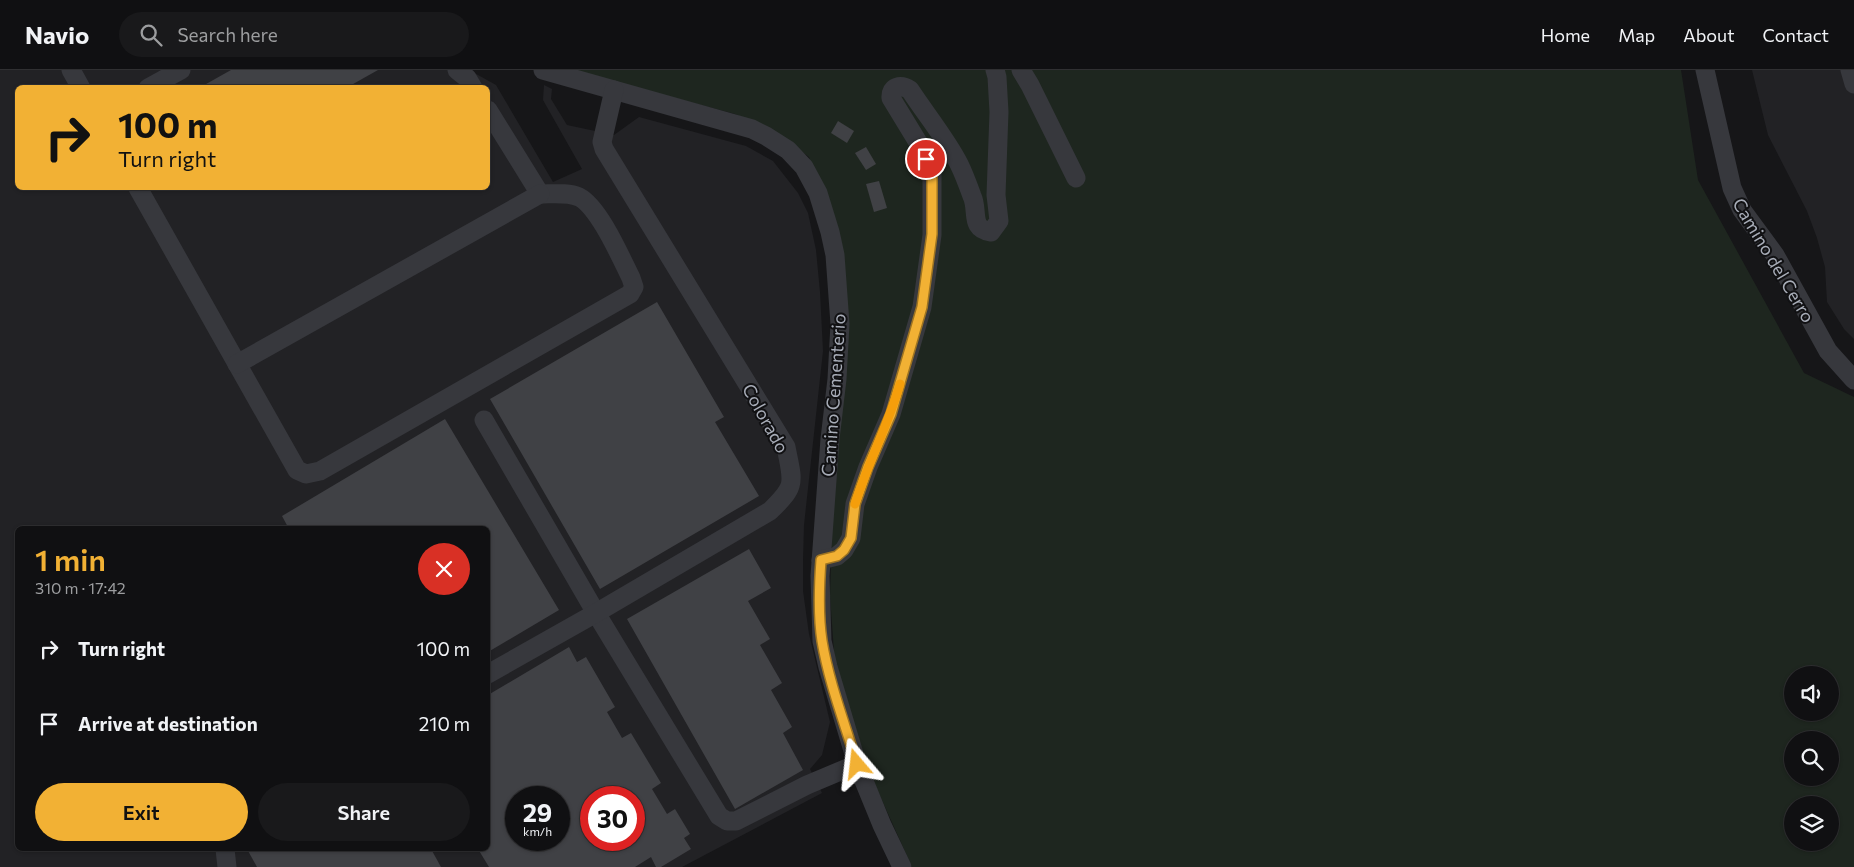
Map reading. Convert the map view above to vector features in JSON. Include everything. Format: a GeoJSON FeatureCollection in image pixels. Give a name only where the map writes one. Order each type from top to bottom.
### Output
{"type":"FeatureCollection","features":[{"type":"Feature","properties":{"kind":"street"},"geometry":{"type":"LineString","coordinates":[[71,70],[79,85]]}},
{"type":"Feature","properties":{"kind":"street"},"geometry":{"type":"LineString","coordinates":[[153,85],[180,70]]}},
{"type":"Feature","properties":{"kind":"street"},"geometry":{"type":"LineString","coordinates":[[457,70],[467,78],[471,85]]}},
{"type":"Feature","properties":{"kind":"street","name":"Camino Cementerio"},"geometry":{"type":"LineString","coordinates":[[543,70],[736,124],[766,136],[783,146],[796,158],[804,167],[818,193],[830,232],[834,255],[840,324],[821,560],[822,641],[857,764],[882,826],[902,867]]}},
{"type":"Feature","properties":{"kind":"street"},"geometry":{"type":"LineString","coordinates":[[821,560],[837,556],[844,550],[851,538],[855,504],[868,467],[891,414],[922,307],[932,234],[932,175],[919,144],[890,94],[893,88],[898,86],[905,86],[910,90],[959,163],[974,201],[976,221],[979,227],[984,231],[991,232],[999,221],[996,195],[998,77],[995,70]]}},
{"type":"Feature","properties":{"kind":"street"},"geometry":{"type":"LineString","coordinates":[[1021,70],[1076,178]]}},
{"type":"Feature","properties":{"kind":"street","name":"Camino del Cerro"},"geometry":{"type":"LineString","coordinates":[[1705,70],[1732,188],[1742,210],[1775,255],[1828,351],[1854,380]]}},
{"type":"Feature","properties":{"kind":"street"},"geometry":{"type":"LineString","coordinates":[[1850,70],[1854,84]]}},
{"type":"Feature","properties":{"kind":"street","name":"Colorado"},"geometry":{"type":"LineString","coordinates":[[490,673],[770,511],[786,496],[792,480],[786,447],[604,149],[602,142],[614,90]]}},
{"type":"Feature","properties":{"kind":"street"},"geometry":{"type":"LineString","coordinates":[[490,113],[540,194]]}},
{"type":"Feature","properties":{"kind":"street"},"geometry":{"type":"LineString","coordinates":[[139,190],[237,364],[297,470],[306,474],[320,471],[630,294],[634,287],[632,278],[594,209],[579,197],[540,194],[237,364]]}},
{"type":"Feature","properties":{"kind":"street"},"geometry":{"type":"LineString","coordinates":[[484,420],[596,613],[718,816],[727,821],[736,821],[807,785],[857,764]]}},
{"type":"Feature","properties":{"kind":"street"},"geometry":{"type":"LineString","coordinates":[[225,851],[227,867]]}},
{"type":"Feature","properties":{"kind":"shaded area"},"geometry":{"type":"Polygon","coordinates":[[[0,70],[469,70],[496,85],[553,182],[582,169],[543,100],[544,85],[552,89],[551,99],[567,125],[614,135],[639,117],[746,146],[773,161],[798,193],[808,213],[816,250],[820,292],[823,351],[804,525],[803,591],[809,634],[830,722],[822,755],[810,769],[822,793],[682,867],[0,867],[0,70]]]}},
{"type":"Feature","properties":{"kind":"shaded area"},"geometry":{"type":"Polygon","coordinates":[[[569,70],[1681,70],[1698,180],[1804,373],[1854,397],[1854,867],[912,867],[867,767],[835,666],[830,596],[840,245],[809,157],[774,131],[735,114],[569,70]]]}},
{"type":"Feature","properties":{"kind":"shaded area"},"geometry":{"type":"Polygon","coordinates":[[[1752,70],[1854,70],[1854,339],[1844,329],[1827,302],[1825,267],[1817,238],[1807,211],[1768,135],[1752,70]]]}},
{"type":"Feature","properties":{"kind":"building"},"geometry":{"type":"Polygon","coordinates":[[[231,70],[378,70],[351,85],[204,85],[231,70]]]}},
{"type":"Feature","properties":{"kind":"building"},"geometry":{"type":"Polygon","coordinates":[[[838,121],[854,131],[847,143],[831,133],[838,121]]]}},
{"type":"Feature","properties":{"kind":"building"},"geometry":{"type":"Polygon","coordinates":[[[866,147],[876,164],[866,170],[855,153],[866,147]]]}},
{"type":"Feature","properties":{"kind":"building"},"geometry":{"type":"Polygon","coordinates":[[[879,181],[887,208],[874,212],[866,184],[879,181]]]}},
{"type":"Feature","properties":{"kind":"building"},"geometry":{"type":"Polygon","coordinates":[[[657,302],[724,417],[715,422],[759,496],[600,589],[490,399],[657,302]]]}},
{"type":"Feature","properties":{"kind":"building"},"geometry":{"type":"Polygon","coordinates":[[[445,419],[559,610],[490,651],[490,526],[287,526],[282,516],[445,419]]]}},
{"type":"Feature","properties":{"kind":"building"},"geometry":{"type":"Polygon","coordinates":[[[749,549],[771,588],[748,601],[770,639],[760,645],[782,683],[771,690],[792,727],[783,733],[803,770],[735,809],[627,619],[749,549]]]}},
{"type":"Feature","properties":{"kind":"building"},"geometry":{"type":"Polygon","coordinates":[[[569,647],[577,662],[586,657],[615,707],[607,712],[622,738],[631,733],[661,783],[652,789],[667,814],[675,809],[690,834],[684,838],[691,849],[661,867],[656,867],[651,857],[635,867],[489,867],[479,851],[490,851],[490,694],[569,647]]]}},
{"type":"Feature","properties":{"kind":"building"},"geometry":{"type":"Polygon","coordinates":[[[248,851],[432,851],[441,867],[257,867],[248,851]]]}},
{"type":"Feature","properties":{"kind":"slow traffic"},"geometry":{"type":"LineString","coordinates":[[855,504],[868,467],[891,414],[900,384]]}},
{"type":"Feature","properties":{"kind":"route"},"geometry":{"type":"LineString","coordinates":[[857,764],[822,641],[820,616],[821,560],[837,556],[844,550],[851,538],[855,504],[868,467],[891,414],[922,307],[932,234],[932,175],[926,159]]}}]}
